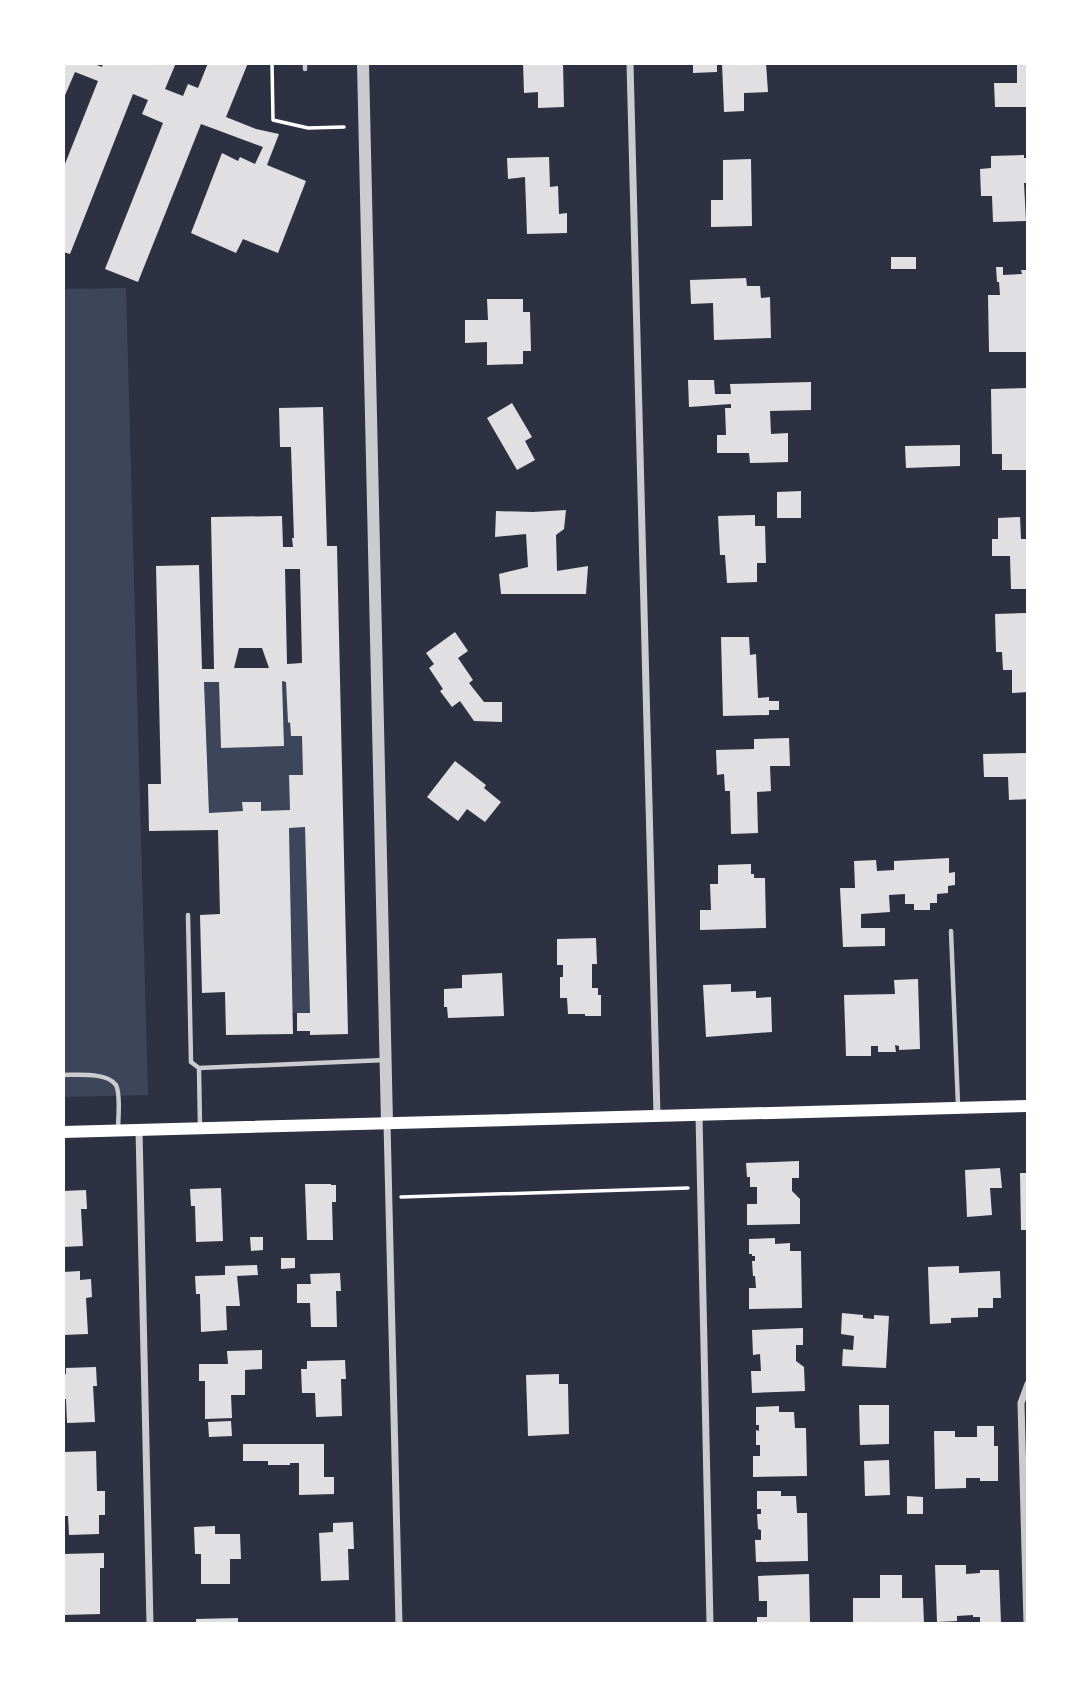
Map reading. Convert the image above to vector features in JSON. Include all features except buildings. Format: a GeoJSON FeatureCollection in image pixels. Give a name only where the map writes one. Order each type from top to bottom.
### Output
{"type":"FeatureCollection","features":[{"type":"Feature","properties":{"kind":"main road"},"geometry":{"type":"LineString","coordinates":[[63,1132],[1028,1106]]}},
{"type":"Feature","properties":{"kind":"street"},"geometry":{"type":"LineString","coordinates":[[363,63],[399,1624]]}},
{"type":"Feature","properties":{"kind":"street"},"geometry":{"type":"LineString","coordinates":[[630,63],[657,1116]]}},
{"type":"Feature","properties":{"kind":"street"},"geometry":{"type":"LineString","coordinates":[[699,1115],[710,1624]]}},
{"type":"Feature","properties":{"kind":"street"},"geometry":{"type":"LineString","coordinates":[[139,1130],[150,1624]]}},
{"type":"Feature","properties":{"kind":"street"},"geometry":{"type":"LineString","coordinates":[[1027,1624],[1021,1404],[1028,1384]]}},
{"type":"Feature","properties":{"kind":"lane"},"geometry":{"type":"LineString","coordinates":[[188,915],[191,1062],[199,1068],[386,1059]]}},
{"type":"Feature","properties":{"kind":"lane"},"geometry":{"type":"LineString","coordinates":[[951,931],[958,1108]]}},
{"type":"Feature","properties":{"kind":"lane"},"geometry":{"type":"LineString","coordinates":[[199,1068],[200,1128]]}},
{"type":"Feature","properties":{"kind":"lane"},"geometry":{"type":"LineString","coordinates":[[63,1075],[89,1075],[108,1079],[116,1086],[118,1131]]}},
{"type":"Feature","properties":{"kind":"path"},"geometry":{"type":"LineString","coordinates":[[272,63],[274,120],[308,128],[344,127]]}},
{"type":"Feature","properties":{"kind":"path"},"geometry":{"type":"LineString","coordinates":[[389,1197],[701,1187]]}},
{"type":"Feature","properties":{"kind":"shaded area"},"geometry":{"type":"Polygon","coordinates":[[[126,288],[148,1095],[63,1097],[63,289],[126,288]]]}},
{"type":"Feature","properties":{"kind":"shaded area"},"geometry":{"type":"Polygon","coordinates":[[[282,681],[286,682],[291,736],[302,736],[303,775],[289,775],[290,810],[261,811],[260,802],[243,802],[243,811],[209,813],[204,682],[219,682],[221,748],[284,746],[282,681]]]}},
{"type":"Feature","properties":{"kind":"shaded area"},"geometry":{"type":"Polygon","coordinates":[[[305,827],[310,1013],[293,1013],[289,828],[305,827]]]}}]}
